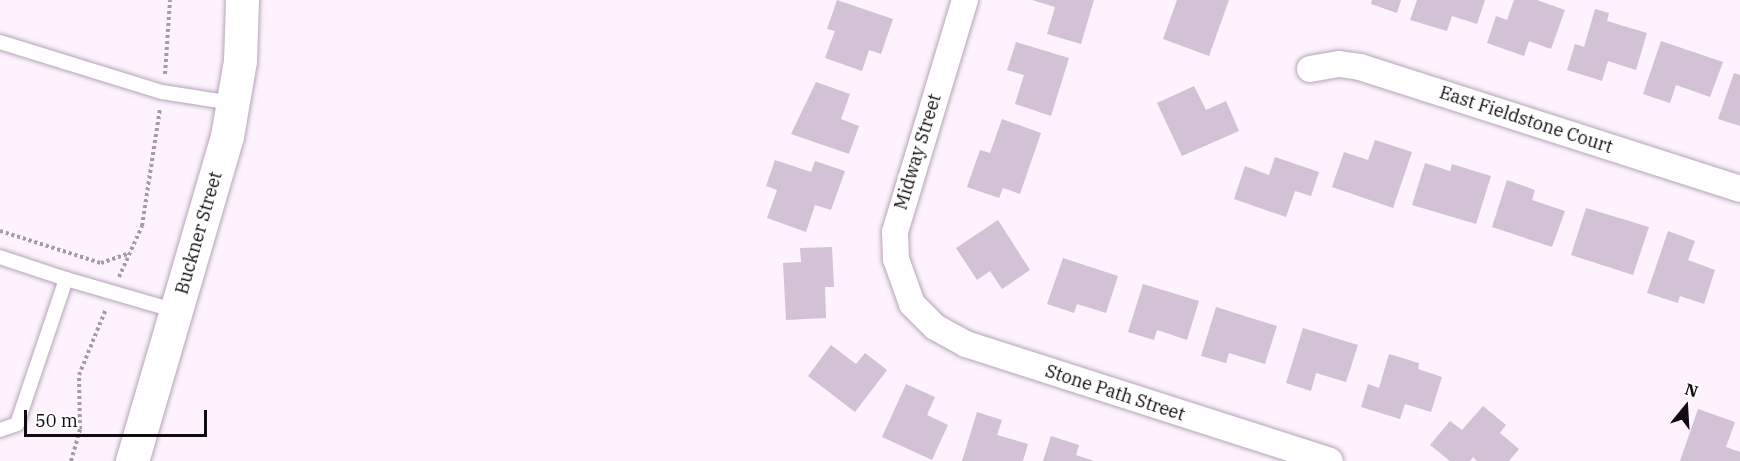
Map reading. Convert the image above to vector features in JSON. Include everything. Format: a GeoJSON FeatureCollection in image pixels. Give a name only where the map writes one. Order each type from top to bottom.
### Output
{"type":"FeatureCollection","features":[{"type":"Feature","properties":{"kind":"main road","name":"Buckner Street"},"geometry":{"type":"LineString","coordinates":[[132,461],[227,136],[240,61],[242,0]]}},
{"type":"Feature","properties":{"kind":"street","name":"Midway Street"},"geometry":{"type":"LineString","coordinates":[[912,304],[896,259],[895,232],[965,0]]}},
{"type":"Feature","properties":{"kind":"street","name":"East Fieldstone Court"},"geometry":{"type":"LineString","coordinates":[[1310,69],[1339,64],[1360,67],[1740,189]]}},
{"type":"Feature","properties":{"kind":"street","name":"Stone Path Street"},"geometry":{"type":"LineString","coordinates":[[912,304],[935,327],[966,344],[1330,461]]}},
{"type":"Feature","properties":{"kind":"lane"},"geometry":{"type":"LineString","coordinates":[[0,42],[162,92],[232,103]]}},
{"type":"Feature","properties":{"kind":"lane"},"geometry":{"type":"LineString","coordinates":[[0,257],[176,311]]}},
{"type":"Feature","properties":{"kind":"lane"},"geometry":{"type":"LineString","coordinates":[[0,430],[17,424],[66,279]]}},
{"type":"Feature","properties":{"kind":"path"},"geometry":{"type":"LineString","coordinates":[[142,226],[162,92],[170,0]]}},
{"type":"Feature","properties":{"kind":"path"},"geometry":{"type":"LineString","coordinates":[[0,231],[101,263],[130,253]]}},
{"type":"Feature","properties":{"kind":"path"},"geometry":{"type":"LineString","coordinates":[[71,461],[80,429],[79,375],[91,339]]}},
{"type":"Feature","properties":{"kind":"building"},"geometry":{"type":"Polygon","coordinates":[[[837,0],[893,19],[881,54],[869,50],[862,71],[825,58],[835,31],[827,29],[837,0]]]}},
{"type":"Feature","properties":{"kind":"building"},"geometry":{"type":"Polygon","coordinates":[[[1032,0],[1094,0],[1081,44],[1047,34],[1055,7],[1032,0]]]}},
{"type":"Feature","properties":{"kind":"building"},"geometry":{"type":"Polygon","coordinates":[[[1177,0],[1229,0],[1209,56],[1163,39],[1177,0]]]}},
{"type":"Feature","properties":{"kind":"building"},"geometry":{"type":"Polygon","coordinates":[[[1372,0],[1401,0],[1397,13],[1371,4],[1372,0]]]}},
{"type":"Feature","properties":{"kind":"building"},"geometry":{"type":"Polygon","coordinates":[[[1417,0],[1485,0],[1477,24],[1452,16],[1447,31],[1410,20],[1417,0]]]}},
{"type":"Feature","properties":{"kind":"building"},"geometry":{"type":"Polygon","coordinates":[[[1514,0],[1537,0],[1565,10],[1551,49],[1529,41],[1524,56],[1487,43],[1496,16],[1507,20],[1514,0]]]}},
{"type":"Feature","properties":{"kind":"building"},"geometry":{"type":"Polygon","coordinates":[[[1595,9],[1609,13],[1607,21],[1647,33],[1636,70],[1608,61],[1602,81],[1567,70],[1575,44],[1584,47],[1595,9]]]}},
{"type":"Feature","properties":{"kind":"building"},"geometry":{"type":"Polygon","coordinates":[[[1661,41],[1723,62],[1710,97],[1676,85],[1670,103],[1643,94],[1661,41]]]}},
{"type":"Feature","properties":{"kind":"building"},"geometry":{"type":"Polygon","coordinates":[[[1016,42],[1069,58],[1051,116],[1015,104],[1024,75],[1007,70],[1016,42]]]}},
{"type":"Feature","properties":{"kind":"building"},"geometry":{"type":"Polygon","coordinates":[[[1734,73],[1740,75],[1740,126],[1718,119],[1734,73]]]}},
{"type":"Feature","properties":{"kind":"building"},"geometry":{"type":"Polygon","coordinates":[[[816,82],[850,94],[841,119],[859,126],[849,154],[791,134],[816,82]]]}},
{"type":"Feature","properties":{"kind":"building"},"geometry":{"type":"Polygon","coordinates":[[[1194,86],[1206,110],[1226,101],[1239,131],[1182,156],[1157,103],[1194,86]]]}},
{"type":"Feature","properties":{"kind":"building"},"geometry":{"type":"Polygon","coordinates":[[[1002,119],[1041,133],[1020,194],[1003,188],[999,198],[967,187],[980,150],[990,153],[1002,119]]]}},
{"type":"Feature","properties":{"kind":"building"},"geometry":{"type":"Polygon","coordinates":[[[1375,140],[1412,152],[1393,208],[1332,187],[1344,152],[1368,160],[1375,140]]]}},
{"type":"Feature","properties":{"kind":"building"},"geometry":{"type":"Polygon","coordinates":[[[1275,157],[1319,172],[1311,196],[1295,191],[1286,217],[1234,199],[1245,166],[1269,175],[1275,157]]]}},
{"type":"Feature","properties":{"kind":"building"},"geometry":{"type":"Polygon","coordinates":[[[775,160],[811,172],[815,161],[845,171],[831,210],[815,205],[806,232],[767,218],[777,190],[766,186],[775,160]]]}},
{"type":"Feature","properties":{"kind":"building"},"geometry":{"type":"Polygon","coordinates":[[[1425,163],[1450,171],[1452,164],[1491,176],[1476,224],[1412,205],[1425,163]]]}},
{"type":"Feature","properties":{"kind":"building"},"geometry":{"type":"Polygon","coordinates":[[[1507,180],[1535,190],[1532,200],[1565,211],[1552,247],[1492,227],[1507,180]]]}},
{"type":"Feature","properties":{"kind":"building"},"geometry":{"type":"Polygon","coordinates":[[[1586,208],[1649,227],[1633,275],[1571,255],[1586,208]]]}},
{"type":"Feature","properties":{"kind":"building"},"geometry":{"type":"Polygon","coordinates":[[[998,220],[1030,270],[1002,289],[990,271],[977,280],[956,248],[998,220]]]}},
{"type":"Feature","properties":{"kind":"building"},"geometry":{"type":"Polygon","coordinates":[[[1668,231],[1695,241],[1688,260],[1715,270],[1704,304],[1680,296],[1678,303],[1647,293],[1668,231]]]}},
{"type":"Feature","properties":{"kind":"building"},"geometry":{"type":"Polygon","coordinates":[[[832,247],[834,287],[825,287],[826,318],[786,320],[783,263],[801,262],[800,248],[832,247]]]}},
{"type":"Feature","properties":{"kind":"building"},"geometry":{"type":"Polygon","coordinates":[[[1063,258],[1118,276],[1106,313],[1077,304],[1074,313],[1047,304],[1063,258]]]}},
{"type":"Feature","properties":{"kind":"building"},"geometry":{"type":"Polygon","coordinates":[[[1143,284],[1199,301],[1187,340],[1157,330],[1154,340],[1128,332],[1143,284]]]}},
{"type":"Feature","properties":{"kind":"building"},"geometry":{"type":"Polygon","coordinates":[[[1216,307],[1277,326],[1265,364],[1229,353],[1226,363],[1201,356],[1216,307]]]}},
{"type":"Feature","properties":{"kind":"building"},"geometry":{"type":"Polygon","coordinates":[[[1303,328],[1358,345],[1346,382],[1316,373],[1311,391],[1286,383],[1303,328]]]}},
{"type":"Feature","properties":{"kind":"building"},"geometry":{"type":"Polygon","coordinates":[[[831,345],[856,364],[865,353],[887,370],[855,412],[808,376],[831,345]]]}},
{"type":"Feature","properties":{"kind":"building"},"geometry":{"type":"Polygon","coordinates":[[[1389,354],[1419,363],[1418,369],[1442,377],[1431,412],[1405,404],[1400,419],[1361,407],[1368,384],[1379,388],[1389,354]]]}},
{"type":"Feature","properties":{"kind":"building"},"geometry":{"type":"Polygon","coordinates":[[[906,384],[935,397],[927,415],[948,425],[932,460],[882,437],[906,384]]]}},
{"type":"Feature","properties":{"kind":"building"},"geometry":{"type":"Polygon","coordinates":[[[1483,406],[1506,425],[1500,433],[1519,449],[1509,461],[1477,461],[1473,457],[1470,461],[1450,461],[1430,445],[1450,421],[1462,430],[1483,406]]]}},
{"type":"Feature","properties":{"kind":"building"},"geometry":{"type":"Polygon","coordinates":[[[1698,409],[1735,422],[1726,447],[1740,452],[1740,461],[1680,461],[1698,409]]]}},
{"type":"Feature","properties":{"kind":"building"},"geometry":{"type":"Polygon","coordinates":[[[977,412],[1002,420],[997,435],[1028,444],[1023,461],[962,461],[977,412]]]}},
{"type":"Feature","properties":{"kind":"building"},"geometry":{"type":"Polygon","coordinates":[[[1051,436],[1079,445],[1076,455],[1094,461],[1043,461],[1051,436]]]}}]}
